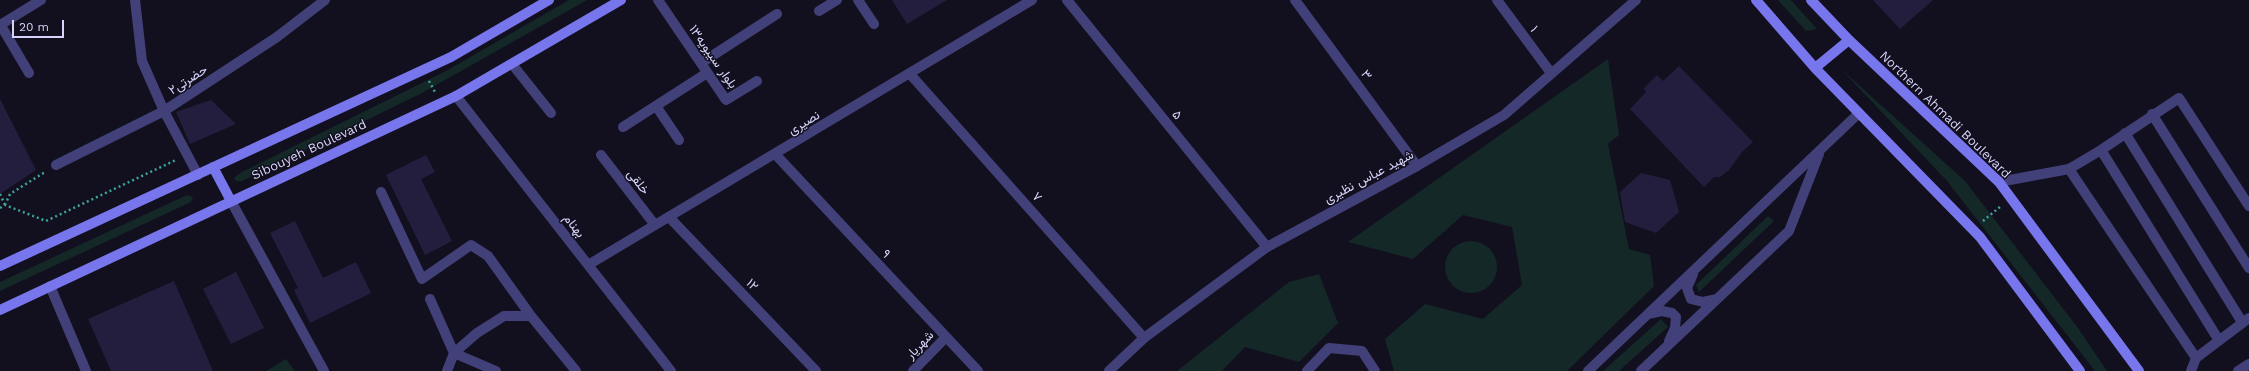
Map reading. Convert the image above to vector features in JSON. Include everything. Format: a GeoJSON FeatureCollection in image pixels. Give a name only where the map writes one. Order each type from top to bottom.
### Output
{"type":"FeatureCollection","features":[{"type":"Feature","properties":{"kind":"main road","name":"Sibouyeh Boulevard"},"geometry":{"type":"LineString","coordinates":[[0,266],[451,57],[549,0]]}},
{"type":"Feature","properties":{"kind":"main road","name":"Sibouyeh Boulevard"},"geometry":{"type":"LineString","coordinates":[[0,310],[440,104],[621,0]]}},
{"type":"Feature","properties":{"kind":"main road"},"geometry":{"type":"LineString","coordinates":[[1756,0],[1815,68],[1972,229],[2079,370]]}},
{"type":"Feature","properties":{"kind":"main road","name":"Northern Ahmadi Boulevard"},"geometry":{"type":"LineString","coordinates":[[1811,0],[1849,40],[1999,182],[2139,371]]}},
{"type":"Feature","properties":{"kind":"main road"},"geometry":{"type":"LineString","coordinates":[[1815,68],[1849,40]]}},
{"type":"Feature","properties":{"kind":"main road"},"geometry":{"type":"LineString","coordinates":[[213,167],[231,201]]}},
{"type":"Feature","properties":{"kind":"street"},"geometry":{"type":"LineString","coordinates":[[29,73],[0,25],[41,0]]}},
{"type":"Feature","properties":{"kind":"street"},"geometry":{"type":"LineString","coordinates":[[135,0],[142,61],[164,111],[198,175]]}},
{"type":"Feature","properties":{"kind":"street","name":"حضرتی۲"},"geometry":{"type":"LineString","coordinates":[[56,165],[164,111],[277,37],[325,0]]}},
{"type":"Feature","properties":{"kind":"street","name":"بلوار سیبویه۱۳"},"geometry":{"type":"LineString","coordinates":[[658,0],[726,100],[757,81]]}},
{"type":"Feature","properties":{"kind":"street"},"geometry":{"type":"LineString","coordinates":[[819,11],[837,0]]}},
{"type":"Feature","properties":{"kind":"street"},"geometry":{"type":"LineString","coordinates":[[858,0],[874,24]]}},
{"type":"Feature","properties":{"kind":"street","name":"نصیری"},"geometry":{"type":"LineString","coordinates":[[588,266],[776,155],[1032,0]]}},
{"type":"Feature","properties":{"kind":"street","name":"۵"},"geometry":{"type":"LineString","coordinates":[[1067,0],[1267,247]]}},
{"type":"Feature","properties":{"kind":"street","name":"۳"},"geometry":{"type":"LineString","coordinates":[[1294,0],[1417,166]]}},
{"type":"Feature","properties":{"kind":"street","name":"۱"},"geometry":{"type":"LineString","coordinates":[[1497,0],[1551,73]]}},
{"type":"Feature","properties":{"kind":"street","name":"شهید عباس نظیری"},"geometry":{"type":"LineString","coordinates":[[1109,371],[1144,338],[1267,247],[1417,166],[1504,115],[1636,0]]}},
{"type":"Feature","properties":{"kind":"street"},"geometry":{"type":"LineString","coordinates":[[701,63],[777,14]]}},
{"type":"Feature","properties":{"kind":"street"},"geometry":{"type":"LineString","coordinates":[[512,64],[551,113]]}},
{"type":"Feature","properties":{"kind":"street"},"geometry":{"type":"LineString","coordinates":[[623,127],[707,73]]}},
{"type":"Feature","properties":{"kind":"street","name":"۷"},"geometry":{"type":"LineString","coordinates":[[910,74],[1144,338]]}},
{"type":"Feature","properties":{"kind":"street","name":"بهنام"},"geometry":{"type":"LineString","coordinates":[[456,96],[671,371]]}},
{"type":"Feature","properties":{"kind":"street"},"geometry":{"type":"LineString","coordinates":[[1999,182],[2069,169],[2101,150],[2152,114],[2179,98],[2249,206]]}},
{"type":"Feature","properties":{"kind":"street"},"geometry":{"type":"LineString","coordinates":[[656,106],[679,140]]}},
{"type":"Feature","properties":{"kind":"street"},"geometry":{"type":"LineString","coordinates":[[1588,371],[1859,113]]}},
{"type":"Feature","properties":{"kind":"street"},"geometry":{"type":"LineString","coordinates":[[2152,114],[2249,268]]}},
{"type":"Feature","properties":{"kind":"street"},"geometry":{"type":"LineString","coordinates":[[2125,133],[2246,320],[2218,339],[2196,358],[2190,371]]}},
{"type":"Feature","properties":{"kind":"street"},"geometry":{"type":"LineString","coordinates":[[1641,371],[1789,231],[1820,150]]}},
{"type":"Feature","properties":{"kind":"street"},"geometry":{"type":"LineString","coordinates":[[2101,150],[2218,339]]}},
{"type":"Feature","properties":{"kind":"street","name":"خلقی"},"geometry":{"type":"LineString","coordinates":[[601,154],[655,226]]}},
{"type":"Feature","properties":{"kind":"street","name":"۹"},"geometry":{"type":"LineString","coordinates":[[776,155],[978,371]]}},
{"type":"Feature","properties":{"kind":"street"},"geometry":{"type":"LineString","coordinates":[[2069,169],[2196,358]]}},
{"type":"Feature","properties":{"kind":"street"},"geometry":{"type":"LineString","coordinates":[[381,192],[422,279],[471,245],[488,256],[531,316],[576,371]]}},
{"type":"Feature","properties":{"kind":"street"},"geometry":{"type":"LineString","coordinates":[[231,201],[324,371]]}},
{"type":"Feature","properties":{"kind":"street","name":"۱۲"},"geometry":{"type":"LineString","coordinates":[[669,217],[816,371]]}},
{"type":"Feature","properties":{"kind":"street"},"geometry":{"type":"LineString","coordinates":[[1697,267],[1690,278],[1687,288],[1691,299],[1703,302],[1717,299]]}},
{"type":"Feature","properties":{"kind":"street"},"geometry":{"type":"LineString","coordinates":[[50,286],[86,371]]}},
{"type":"Feature","properties":{"kind":"street"},"geometry":{"type":"LineString","coordinates":[[430,299],[454,353],[496,371]]}},
{"type":"Feature","properties":{"kind":"street"},"geometry":{"type":"LineString","coordinates":[[1648,314],[1662,311],[1672,313],[1676,317],[1675,328],[1662,351]]}},
{"type":"Feature","properties":{"kind":"street"},"geometry":{"type":"LineString","coordinates":[[446,371],[454,353],[477,333],[504,316],[531,316]]}},
{"type":"Feature","properties":{"kind":"street","name":"شهریار"},"geometry":{"type":"LineString","coordinates":[[913,371],[946,337]]}},
{"type":"Feature","properties":{"kind":"street"},"geometry":{"type":"LineString","coordinates":[[1307,371],[1329,348],[1362,351],[1376,371]]}},
{"type":"Feature","properties":{"kind":"street"},"geometry":{"type":"LineString","coordinates":[[2238,371],[2249,364]]}},
{"type":"Feature","properties":{"kind":"path"},"geometry":{"type":"LineString","coordinates":[[423,70],[440,104]]}},
{"type":"Feature","properties":{"kind":"path"},"geometry":{"type":"LineString","coordinates":[[0,194],[5,205],[46,222],[188,155]]}},
{"type":"Feature","properties":{"kind":"path"},"geometry":{"type":"LineString","coordinates":[[0,208],[5,205],[10,194],[56,165]]}},
{"type":"Feature","properties":{"kind":"path"},"geometry":{"type":"LineString","coordinates":[[1972,229],[2010,198]]}},
{"type":"Feature","properties":{"kind":"green space"},"geometry":{"type":"Polygon","coordinates":[[[569,0],[587,0],[422,93],[242,181],[236,181],[234,178],[240,173],[446,71],[569,0]]]}},
{"type":"Feature","properties":{"kind":"green space"},"geometry":{"type":"Polygon","coordinates":[[[1778,0],[1791,0],[1817,29],[1806,31],[1778,0]]]}},
{"type":"Feature","properties":{"kind":"green space"},"geometry":{"type":"Polygon","coordinates":[[[1608,59],[1619,135],[1608,144],[1629,249],[1650,255],[1654,286],[1567,371],[1394,371],[1385,339],[1425,304],[1483,319],[1522,285],[1512,227],[1463,215],[1413,259],[1348,242],[1608,59]]]}},
{"type":"Feature","properties":{"kind":"green space"},"geometry":{"type":"Polygon","coordinates":[[[1841,69],[1965,181],[2078,328],[2107,371],[2095,371],[1947,181],[1841,69]]]}},
{"type":"Feature","properties":{"kind":"green space"},"geometry":{"type":"Polygon","coordinates":[[[187,195],[193,197],[191,202],[0,291],[0,282],[187,195]]]}},
{"type":"Feature","properties":{"kind":"green space"},"geometry":{"type":"Polygon","coordinates":[[[1768,216],[1774,221],[1699,292],[1696,285],[1768,216]]]}},
{"type":"Feature","properties":{"kind":"green space"},"geometry":{"type":"Polygon","coordinates":[[[1471,241],[1481,243],[1489,249],[1495,257],[1497,267],[1495,277],[1489,285],[1481,291],[1471,293],[1461,291],[1453,285],[1447,277],[1445,267],[1447,257],[1453,249],[1461,243],[1471,241]]]}},
{"type":"Feature","properties":{"kind":"green space"},"geometry":{"type":"Polygon","coordinates":[[[1319,274],[1338,323],[1299,362],[1245,347],[1222,371],[1177,371],[1289,282],[1319,274]]]}},
{"type":"Feature","properties":{"kind":"green space"},"geometry":{"type":"Polygon","coordinates":[[[1661,319],[1668,327],[1619,371],[1603,371],[1661,319]]]}},
{"type":"Feature","properties":{"kind":"green space"},"geometry":{"type":"Polygon","coordinates":[[[286,359],[295,371],[266,371],[286,359]]]}},
{"type":"Feature","properties":{"kind":"building"},"geometry":{"type":"Polygon","coordinates":[[[892,0],[947,0],[907,24],[892,0]]]}},
{"type":"Feature","properties":{"kind":"building"},"geometry":{"type":"Polygon","coordinates":[[[1873,0],[1933,0],[1900,29],[1873,0]]]}},
{"type":"Feature","properties":{"kind":"building"},"geometry":{"type":"Polygon","coordinates":[[[1679,66],[1753,142],[1742,152],[1729,170],[1720,177],[1714,177],[1704,187],[1630,109],[1646,92],[1644,88],[1657,75],[1663,81],[1679,66]]]}},
{"type":"Feature","properties":{"kind":"building"},"geometry":{"type":"Polygon","coordinates":[[[0,99],[36,170],[0,194],[0,99]]]}},
{"type":"Feature","properties":{"kind":"building"},"geometry":{"type":"Polygon","coordinates":[[[211,100],[236,124],[190,144],[176,112],[211,100]]]}},
{"type":"Feature","properties":{"kind":"building"},"geometry":{"type":"Polygon","coordinates":[[[426,155],[435,172],[421,179],[452,241],[425,255],[386,175],[426,155]]]}},
{"type":"Feature","properties":{"kind":"building"},"geometry":{"type":"Polygon","coordinates":[[[1641,173],[1670,180],[1679,212],[1656,233],[1625,222],[1620,192],[1641,173]]]}},
{"type":"Feature","properties":{"kind":"building"},"geometry":{"type":"Polygon","coordinates":[[[295,221],[323,278],[356,262],[371,293],[310,323],[294,290],[298,288],[270,233],[295,221]]]}},
{"type":"Feature","properties":{"kind":"building"},"geometry":{"type":"Polygon","coordinates":[[[236,272],[264,328],[231,344],[203,289],[236,272]]]}},
{"type":"Feature","properties":{"kind":"building"},"geometry":{"type":"Polygon","coordinates":[[[174,281],[213,371],[111,371],[88,319],[174,281]]]}}]}
